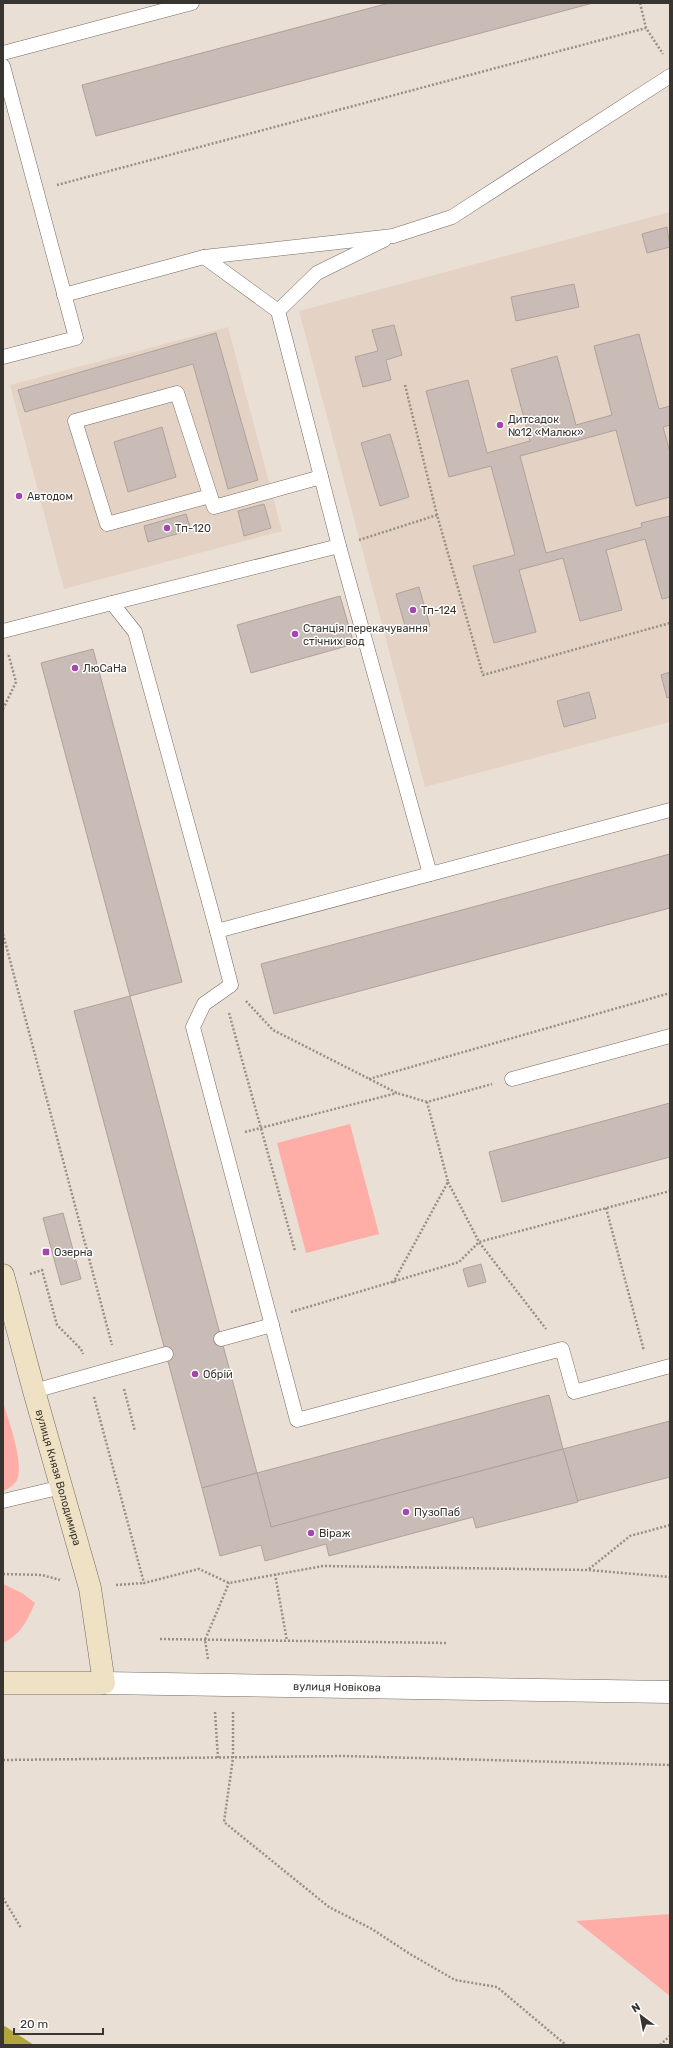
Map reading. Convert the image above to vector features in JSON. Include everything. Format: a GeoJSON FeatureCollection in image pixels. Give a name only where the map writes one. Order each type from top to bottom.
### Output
{"type":"FeatureCollection","features":[{"type":"Feature","properties":{"kind":"main road","name":"вулиця Князя Володимира"},"geometry":{"type":"LineString","coordinates":[[3,1275],[90,1588],[104,1683]]}},
{"type":"Feature","properties":{"kind":"main road","name":"вулиця Новікова"},"geometry":{"type":"LineString","coordinates":[[3,1684],[104,1683]]}},
{"type":"Feature","properties":{"kind":"street","name":"вулиця Новікова"},"geometry":{"type":"LineString","coordinates":[[104,1683],[670,1692]]}},
{"type":"Feature","properties":{"kind":"lane"},"geometry":{"type":"LineString","coordinates":[[3,53],[192,3]]}},
{"type":"Feature","properties":{"kind":"lane"},"geometry":{"type":"LineString","coordinates":[[3,66],[76,338],[3,357]]}},
{"type":"Feature","properties":{"kind":"lane"},"geometry":{"type":"LineString","coordinates":[[278,311],[317,273],[394,236],[452,217],[670,76]]}},
{"type":"Feature","properties":{"kind":"lane"},"geometry":{"type":"LineString","coordinates":[[64,295],[204,257],[394,236]]}},
{"type":"Feature","properties":{"kind":"lane"},"geometry":{"type":"LineString","coordinates":[[204,257],[278,311],[339,546],[430,874]]}},
{"type":"Feature","properties":{"kind":"lane"},"geometry":{"type":"LineString","coordinates":[[210,496],[107,524],[75,421],[176,393],[214,507],[321,477]]}},
{"type":"Feature","properties":{"kind":"lane"},"geometry":{"type":"LineString","coordinates":[[3,631],[339,546]]}},
{"type":"Feature","properties":{"kind":"lane"},"geometry":{"type":"LineString","coordinates":[[112,603],[135,632],[217,931],[227,987],[204,1004],[193,1027],[297,1420],[562,1350],[574,1392],[670,1366]]}},
{"type":"Feature","properties":{"kind":"lane"},"geometry":{"type":"LineString","coordinates":[[217,931],[670,810]]}},
{"type":"Feature","properties":{"kind":"lane"},"geometry":{"type":"LineString","coordinates":[[512,1079],[670,1036]]}},
{"type":"Feature","properties":{"kind":"lane"},"geometry":{"type":"LineString","coordinates":[[221,1339],[272,1325]]}},
{"type":"Feature","properties":{"kind":"lane"},"geometry":{"type":"LineString","coordinates":[[34,1391],[166,1354]]}},
{"type":"Feature","properties":{"kind":"lane"},"geometry":{"type":"LineString","coordinates":[[3,1501],[62,1487]]}},
{"type":"Feature","properties":{"kind":"path"},"geometry":{"type":"LineString","coordinates":[[640,3],[646,28],[666,58]]}},
{"type":"Feature","properties":{"kind":"path"},"geometry":{"type":"LineString","coordinates":[[36,191],[646,28]]}},
{"type":"Feature","properties":{"kind":"path"},"geometry":{"type":"LineString","coordinates":[[404,385],[437,516],[483,675],[670,623]]}},
{"type":"Feature","properties":{"kind":"path"},"geometry":{"type":"LineString","coordinates":[[339,546],[437,516]]}},
{"type":"Feature","properties":{"kind":"path"},"geometry":{"type":"LineString","coordinates":[[3,709],[16,682],[8,653]]}},
{"type":"Feature","properties":{"kind":"path"},"geometry":{"type":"LineString","coordinates":[[3,934],[135,1431]]}},
{"type":"Feature","properties":{"kind":"path"},"geometry":{"type":"LineString","coordinates":[[227,987],[273,1030],[397,1093],[427,1102],[512,1079]]}},
{"type":"Feature","properties":{"kind":"path"},"geometry":{"type":"LineString","coordinates":[[227,987],[261,1128],[295,1252]]}},
{"type":"Feature","properties":{"kind":"path"},"geometry":{"type":"LineString","coordinates":[[369,1079],[670,993]]}},
{"type":"Feature","properties":{"kind":"path"},"geometry":{"type":"LineString","coordinates":[[223,1138],[397,1093]]}},
{"type":"Feature","properties":{"kind":"path"},"geometry":{"type":"LineString","coordinates":[[427,1102],[448,1182],[479,1242],[562,1350]]}},
{"type":"Feature","properties":{"kind":"path"},"geometry":{"type":"LineString","coordinates":[[393,1283],[448,1182]]}},
{"type":"Feature","properties":{"kind":"path"},"geometry":{"type":"LineString","coordinates":[[272,1325],[295,1310],[393,1283],[459,1262],[479,1242],[670,1191]]}},
{"type":"Feature","properties":{"kind":"path"},"geometry":{"type":"LineString","coordinates":[[606,1208],[650,1372]]}},
{"type":"Feature","properties":{"kind":"path"},"geometry":{"type":"LineString","coordinates":[[42,1270],[57,1325],[82,1349],[144,1583],[199,1569],[229,1583],[323,1566],[588,1570],[670,1578]]}},
{"type":"Feature","properties":{"kind":"path"},"geometry":{"type":"LineString","coordinates":[[588,1570],[630,1536],[670,1525]]}},
{"type":"Feature","properties":{"kind":"path"},"geometry":{"type":"LineString","coordinates":[[3,1574],[42,1575]]}},
{"type":"Feature","properties":{"kind":"path"},"geometry":{"type":"LineString","coordinates":[[275,1574],[287,1641]]}},
{"type":"Feature","properties":{"kind":"path"},"geometry":{"type":"LineString","coordinates":[[160,1639],[447,1643]]}},
{"type":"Feature","properties":{"kind":"path"},"geometry":{"type":"LineString","coordinates":[[234,1685],[232,1758],[224,1822],[329,1907],[372,1929],[410,1954],[456,1980],[497,1987],[566,2045]]}},
{"type":"Feature","properties":{"kind":"path"},"geometry":{"type":"LineString","coordinates":[[3,1760],[344,1756],[670,1765]]}},
{"type":"Feature","properties":{"kind":"path"},"geometry":{"type":"LineString","coordinates":[[3,1898],[21,1928]]}},
{"type":"Feature","properties":{"kind":"path"},"geometry":{"type":"LineString","coordinates":[[660,2045],[670,2036]]}},
{"type":"Feature","properties":{"kind":"shaded area","name":"Дитсадок №12 «Малюк»"},"geometry":{"type":"Polygon","coordinates":[[[670,212],[670,722],[425,787],[299,311],[670,212]]]}},
{"type":"Feature","properties":{"kind":"shaded area"},"geometry":{"type":"Polygon","coordinates":[[[228,327],[282,531],[64,589],[10,385],[228,327]]]}},
{"type":"Feature","properties":{"kind":"shaded area"},"geometry":{"type":"Polygon","coordinates":[[[350,1124],[379,1234],[306,1253],[277,1143],[350,1124]]]}},
{"type":"Feature","properties":{"kind":"shaded area"},"geometry":{"type":"Polygon","coordinates":[[[3,1402],[18,1455],[19,1475],[16,1482],[8,1489],[3,1491],[3,1402]]]}},
{"type":"Feature","properties":{"kind":"shaded area"},"geometry":{"type":"Polygon","coordinates":[[[3,1584],[22,1593],[35,1603],[29,1616],[19,1631],[3,1643],[3,1584]]]}},
{"type":"Feature","properties":{"kind":"shaded area"},"geometry":{"type":"Polygon","coordinates":[[[670,1914],[670,1996],[576,1921],[670,1914]]]}},
{"type":"Feature","properties":{"kind":"shaded area"},"geometry":{"type":"Polygon","coordinates":[[[3,2025],[34,2045],[3,2045],[3,2025]]]}},
{"type":"Feature","properties":{"kind":"building"},"geometry":{"type":"Polygon","coordinates":[[[389,3],[593,3],[96,136],[82,85],[389,3]]]}},
{"type":"Feature","properties":{"kind":"building"},"geometry":{"type":"Polygon","coordinates":[[[667,227],[670,247],[647,253],[642,234],[667,227]]]}},
{"type":"Feature","properties":{"kind":"building"},"geometry":{"type":"Polygon","coordinates":[[[574,284],[579,307],[516,321],[511,297],[574,284]]]}},
{"type":"Feature","properties":{"kind":"building"},"geometry":{"type":"Polygon","coordinates":[[[394,325],[402,355],[386,360],[391,380],[363,387],[355,357],[378,351],[372,330],[394,325]]]}},
{"type":"Feature","properties":{"kind":"building"},"geometry":{"type":"Polygon","coordinates":[[[216,333],[258,480],[228,489],[193,364],[25,412],[18,390],[216,333]]]}},
{"type":"Feature","properties":{"kind":"building"},"geometry":{"type":"Polygon","coordinates":[[[639,334],[659,409],[670,406],[670,425],[663,427],[670,452],[670,497],[636,506],[616,430],[520,456],[546,553],[642,527],[641,523],[670,516],[670,597],[662,599],[645,539],[606,550],[622,610],[580,621],[563,558],[519,570],[536,632],[494,643],[473,566],[515,555],[491,466],[449,477],[426,391],[468,380],[487,453],[530,441],[511,369],[557,356],[576,425],[612,415],[594,346],[639,334]]]}},
{"type":"Feature","properties":{"kind":"building"},"geometry":{"type":"Polygon","coordinates":[[[162,427],[176,477],[128,492],[114,442],[162,427]]]}},
{"type":"Feature","properties":{"kind":"building"},"geometry":{"type":"Polygon","coordinates":[[[390,434],[409,497],[380,506],[361,443],[390,434]]]}},
{"type":"Feature","properties":{"kind":"building"},"geometry":{"type":"Polygon","coordinates":[[[264,504],[271,528],[244,536],[238,511],[264,504]]]}},
{"type":"Feature","properties":{"kind":"building","name":"Тп-120"},"geometry":{"type":"Polygon","coordinates":[[[186,514],[191,530],[148,542],[144,526],[186,514]]]}},
{"type":"Feature","properties":{"kind":"building","name":"Тп-124"},"geometry":{"type":"Polygon","coordinates":[[[419,587],[430,626],[407,633],[396,594],[419,587]]]}},
{"type":"Feature","properties":{"kind":"building","name":"Станція перекачування стічних вод"},"geometry":{"type":"Polygon","coordinates":[[[340,596],[354,644],[251,673],[237,625],[340,596]]]}},
{"type":"Feature","properties":{"kind":"building"},"geometry":{"type":"Polygon","coordinates":[[[93,649],[182,982],[130,996],[41,663],[93,649]]]}},
{"type":"Feature","properties":{"kind":"building"},"geometry":{"type":"Polygon","coordinates":[[[670,672],[670,697],[667,698],[661,675],[670,672]]]}},
{"type":"Feature","properties":{"kind":"building"},"geometry":{"type":"Polygon","coordinates":[[[589,692],[596,718],[564,727],[557,701],[589,692]]]}},
{"type":"Feature","properties":{"kind":"building"},"geometry":{"type":"Polygon","coordinates":[[[670,854],[670,908],[274,1014],[261,964],[670,854]]]}},
{"type":"Feature","properties":{"kind":"building"},"geometry":{"type":"Polygon","coordinates":[[[130,996],[257,1473],[202,1488],[74,1011],[130,996]]]}},
{"type":"Feature","properties":{"kind":"building"},"geometry":{"type":"Polygon","coordinates":[[[670,1103],[670,1157],[502,1202],[489,1152],[670,1103]]]}},
{"type":"Feature","properties":{"kind":"building"},"geometry":{"type":"Polygon","coordinates":[[[63,1213],[81,1279],[61,1285],[43,1218],[63,1213]]]}},
{"type":"Feature","properties":{"kind":"building"},"geometry":{"type":"Polygon","coordinates":[[[481,1264],[486,1282],[468,1287],[463,1269],[481,1264]]]}},
{"type":"Feature","properties":{"kind":"building"},"geometry":{"type":"Polygon","coordinates":[[[549,1395],[563,1449],[271,1527],[257,1473],[549,1395]]]}},
{"type":"Feature","properties":{"kind":"building"},"geometry":{"type":"Polygon","coordinates":[[[670,1421],[670,1477],[577,1501],[563,1449],[670,1421]]]}},
{"type":"Feature","properties":{"kind":"building"},"geometry":{"type":"Polygon","coordinates":[[[563,1449],[578,1502],[476,1528],[473,1517],[329,1556],[326,1544],[265,1561],[261,1545],[220,1556],[202,1488],[257,1473],[271,1527],[563,1449]]]}},
{"type":"Feature","properties":{"kind":"place","name":"Дитсадок №12 «Малюк»"},"geometry":{"type":"Point","coordinates":[500,425]}},
{"type":"Feature","properties":{"kind":"place","name":"Автодом"},"geometry":{"type":"Point","coordinates":[19,496]}},
{"type":"Feature","properties":{"kind":"place","name":"Тп-120"},"geometry":{"type":"Point","coordinates":[167,528]}},
{"type":"Feature","properties":{"kind":"place","name":"Тп-124"},"geometry":{"type":"Point","coordinates":[413,610]}},
{"type":"Feature","properties":{"kind":"place","name":"Станція перекачування стічних вод"},"geometry":{"type":"Point","coordinates":[295,634]}},
{"type":"Feature","properties":{"kind":"place","name":"ЛюСаНа"},"geometry":{"type":"Point","coordinates":[75,668]}},
{"type":"Feature","properties":{"kind":"place","name":"Озерна"},"geometry":{"type":"Point","coordinates":[46,1252]}},
{"type":"Feature","properties":{"kind":"place","name":"Обрiй"},"geometry":{"type":"Point","coordinates":[195,1374]}},
{"type":"Feature","properties":{"kind":"place","name":"ПузоПаб"},"geometry":{"type":"Point","coordinates":[406,1512]}},
{"type":"Feature","properties":{"kind":"place","name":"Віраж"},"geometry":{"type":"Point","coordinates":[311,1533]}}]}
